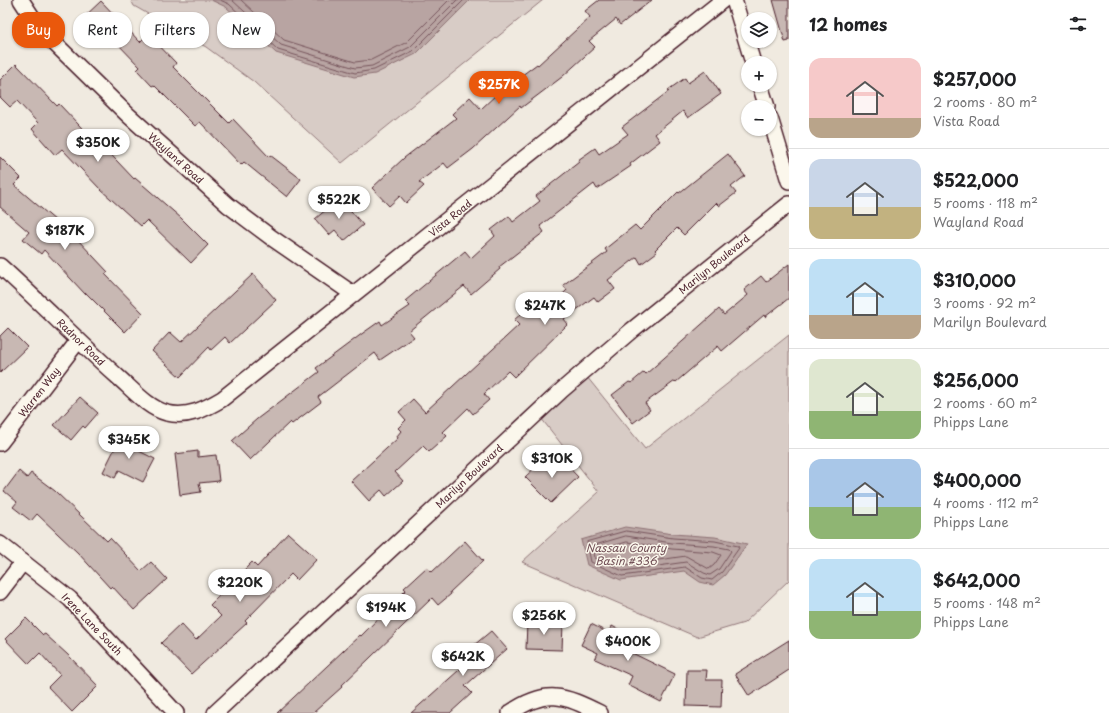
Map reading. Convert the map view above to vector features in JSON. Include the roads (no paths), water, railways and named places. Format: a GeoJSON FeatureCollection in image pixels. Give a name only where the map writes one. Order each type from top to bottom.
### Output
{"type":"FeatureCollection","features":[{"type":"Feature","properties":{"kind":"street","name":"Wayland Road"},"geometry":{"type":"LineString","coordinates":[[21,0],[40,29],[127,114],[228,205],[272,238],[353,294]]}},
{"type":"Feature","properties":{"kind":"street","name":"Vista Road"},"geometry":{"type":"LineString","coordinates":[[167,413],[190,414],[202,410],[222,399],[353,294],[408,253],[723,0]]}},
{"type":"Feature","properties":{"kind":"street"},"geometry":{"type":"LineString","coordinates":[[734,0],[751,56]]}},
{"type":"Feature","properties":{"kind":"street"},"geometry":{"type":"LineString","coordinates":[[775,136],[789,181]]}},
{"type":"Feature","properties":{"kind":"street","name":"Marilyn Boulevard"},"geometry":{"type":"LineString","coordinates":[[214,713],[562,390],[632,330],[789,204]]}},
{"type":"Feature","properties":{"kind":"street","name":"Radnor Road"},"geometry":{"type":"LineString","coordinates":[[0,266],[78,341],[149,404],[167,413]]}},
{"type":"Feature","properties":{"kind":"street","name":"Warren Way"},"geometry":{"type":"LineString","coordinates":[[0,443],[78,341]]}},
{"type":"Feature","properties":{"kind":"street","name":"Irene Lane South"},"geometry":{"type":"LineString","coordinates":[[0,544],[70,599],[176,713]]}},
{"type":"Feature","properties":{"kind":"street"},"geometry":{"type":"LineString","coordinates":[[0,592],[23,562]]}},
{"type":"Feature","properties":{"kind":"street"},"geometry":{"type":"LineString","coordinates":[[510,713],[523,704],[545,697],[574,699],[600,713]]}},
{"type":"Feature","properties":{"kind":"water"},"geometry":{"type":"Polygon","coordinates":[[[211,0],[470,0],[416,54],[375,74],[354,77],[276,53],[271,48],[275,48],[275,12],[231,12],[226,7],[211,0]]]}},
{"type":"Feature","properties":{"kind":"water","name":"Nassau County Basin #336"},"geometry":{"type":"Polygon","coordinates":[[[625,527],[673,534],[715,537],[747,544],[725,575],[713,585],[700,582],[684,571],[621,580],[587,565],[581,540],[625,527]]]}}]}
